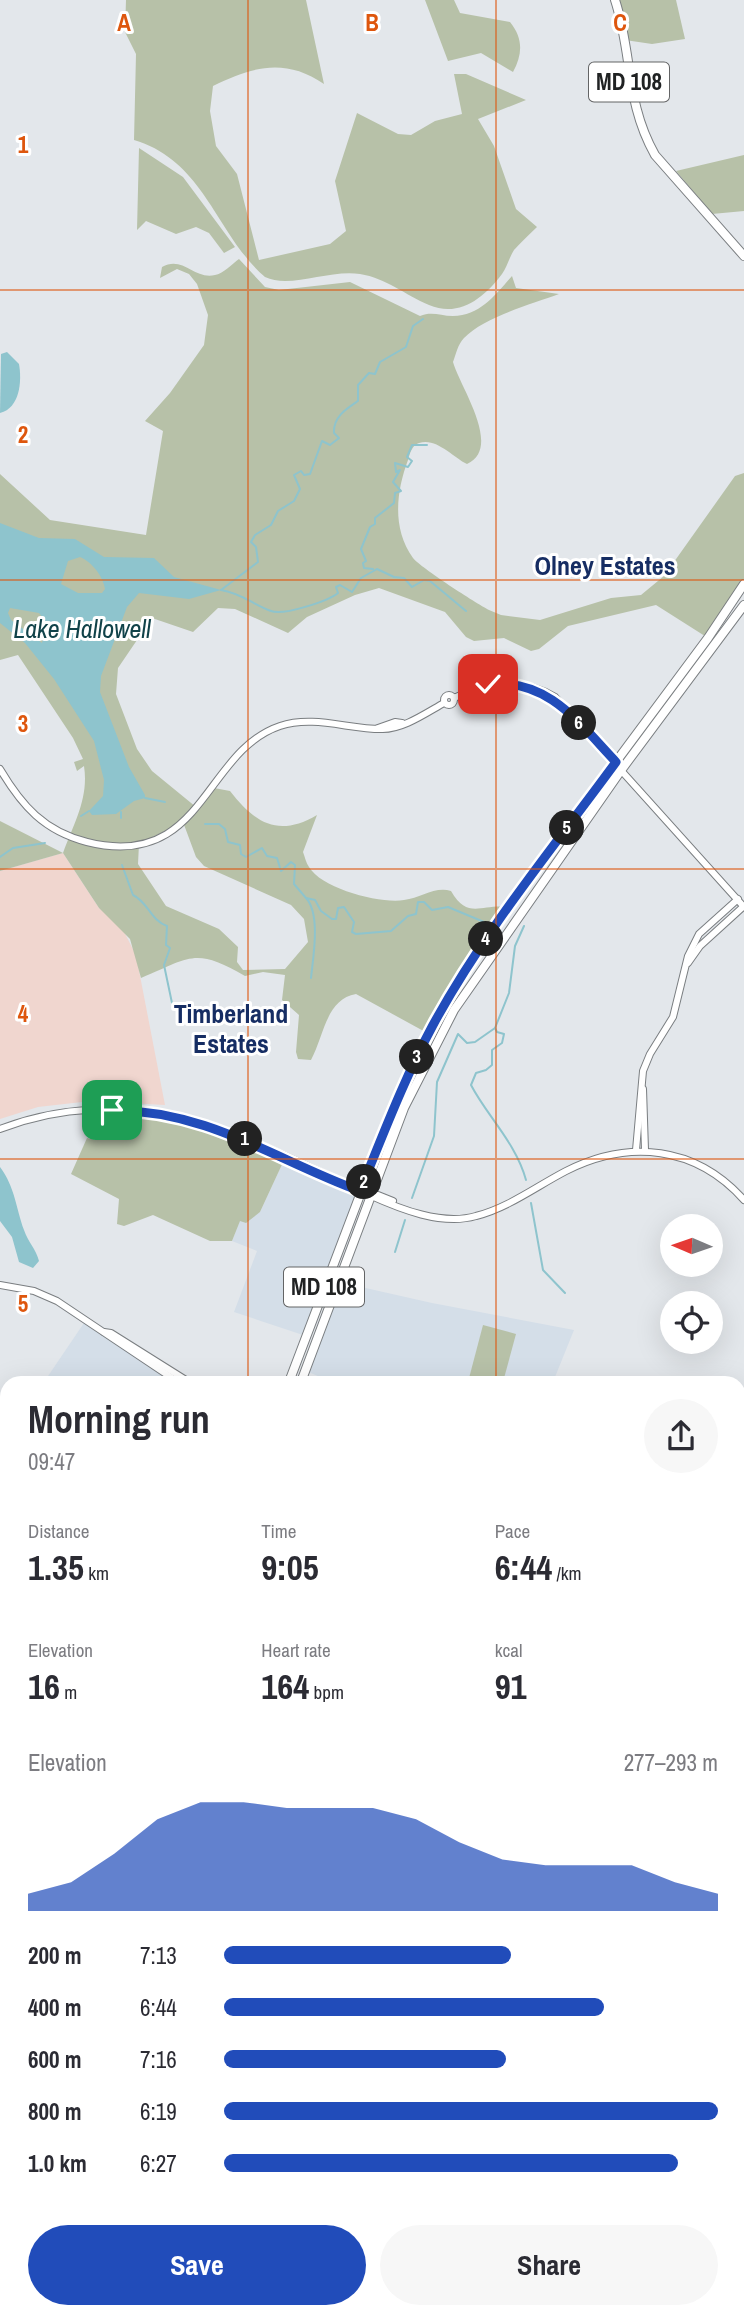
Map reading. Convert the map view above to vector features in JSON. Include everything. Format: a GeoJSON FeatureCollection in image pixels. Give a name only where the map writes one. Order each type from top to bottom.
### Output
{"type":"FeatureCollection","features":[{"type":"Feature","properties":{"kind":"main road","name":"MD 108"},"geometry":{"type":"LineString","coordinates":[[615,0],[622,23],[636,113],[648,143],[655,155],[744,256]]}},
{"type":"Feature","properties":{"kind":"main road","name":"MD 108"},"geometry":{"type":"LineString","coordinates":[[303,1376],[404,1108],[454,1010],[744,584]]}},
{"type":"Feature","properties":{"kind":"main road","name":"MD 108"},"geometry":{"type":"LineString","coordinates":[[291,1376],[360,1191],[400,1094],[446,1004],[494,926],[744,605]]}},
{"type":"Feature","properties":{"kind":"street"},"geometry":{"type":"LineString","coordinates":[[0,769],[19,801],[42,824],[74,838],[125,846],[157,838],[183,822],[248,745],[264,733],[281,726],[305,721],[378,729],[395,722],[403,723],[444,703],[452,705],[454,698],[479,687],[500,683],[525,685],[552,694],[744,906],[701,946],[684,971]]}},
{"type":"Feature","properties":{"kind":"street"},"geometry":{"type":"LineString","coordinates":[[636,1150],[646,1061],[673,1017],[684,971],[699,934],[738,899]]}},
{"type":"Feature","properties":{"kind":"street"},"geometry":{"type":"LineString","coordinates":[[642,1080],[645,1150]]}},
{"type":"Feature","properties":{"kind":"street"},"geometry":{"type":"LineString","coordinates":[[0,1129],[64,1112],[126,1110],[170,1116],[216,1127],[372,1196],[378,1195],[408,1209],[447,1219],[477,1216],[594,1158],[636,1150],[693,1161],[713,1172],[744,1200]]}},
{"type":"Feature","properties":{"kind":"street"},"geometry":{"type":"LineString","coordinates":[[0,1285],[17,1286],[47,1296],[169,1376]]}},
{"type":"Feature","properties":{"kind":"street"},"geometry":{"type":"LineString","coordinates":[[104,1332],[179,1376]]}},
{"type":"Feature","properties":{"kind":"shaded area"},"geometry":{"type":"Polygon","coordinates":[[[63,853],[99,908],[120,924],[136,955],[165,1105],[91,1101],[38,1107],[0,1119],[0,871],[63,853]]]}},
{"type":"Feature","properties":{"kind":"shaded area"},"geometry":{"type":"Polygon","coordinates":[[[285,1158],[360,1191],[306,1336],[234,1312],[257,1251],[232,1241],[240,1220],[260,1212],[285,1158]]]}},
{"type":"Feature","properties":{"kind":"shaded area"},"geometry":{"type":"Polygon","coordinates":[[[339,1282],[574,1330],[555,1376],[318,1376],[306,1371],[339,1282]]]}},
{"type":"Feature","properties":{"kind":"shaded area"},"geometry":{"type":"Polygon","coordinates":[[[86,1320],[174,1376],[48,1376],[86,1320]]]}},
{"type":"Feature","properties":{"kind":"green space"},"geometry":{"type":"Polygon","coordinates":[[[126,0],[306,0],[324,84],[296,71],[269,68],[242,74],[213,86],[210,111],[216,146],[237,174],[259,260],[330,244],[346,231],[335,181],[357,113],[398,134],[411,135],[435,121],[462,114],[454,74],[466,74],[526,100],[478,119],[494,146],[516,209],[537,227],[514,250],[504,271],[487,291],[470,303],[451,309],[429,305],[387,283],[360,274],[336,274],[286,281],[265,277],[234,241],[208,201],[178,164],[158,150],[134,140],[136,54],[125,32],[126,0]]]}},
{"type":"Feature","properties":{"kind":"green space"},"geometry":{"type":"Polygon","coordinates":[[[425,0],[454,0],[460,13],[510,22],[520,46],[519,59],[513,72],[481,53],[448,61],[425,0]]]}},
{"type":"Feature","properties":{"kind":"green space"},"geometry":{"type":"Polygon","coordinates":[[[615,0],[676,0],[685,39],[652,44],[625,40],[615,0]]]}},
{"type":"Feature","properties":{"kind":"green space"},"geometry":{"type":"Polygon","coordinates":[[[139,148],[183,177],[235,247],[224,253],[209,233],[196,227],[176,234],[146,221],[137,230],[139,148]]]}},
{"type":"Feature","properties":{"kind":"green space"},"geometry":{"type":"Polygon","coordinates":[[[744,155],[744,211],[712,214],[676,171],[744,155]]]}},
{"type":"Feature","properties":{"kind":"green space"},"geometry":{"type":"Polygon","coordinates":[[[239,259],[265,287],[279,290],[350,282],[420,316],[453,316],[471,312],[487,303],[512,276],[516,288],[559,294],[496,317],[473,330],[462,340],[453,362],[480,431],[481,445],[477,456],[467,464],[438,445],[419,443],[411,452],[401,485],[399,523],[406,547],[413,558],[461,593],[501,615],[540,620],[611,598],[641,595],[664,576],[735,476],[744,473],[744,584],[708,638],[656,605],[568,626],[539,649],[531,651],[504,638],[474,641],[466,637],[445,612],[379,588],[355,595],[307,617],[288,633],[235,609],[218,608],[193,632],[152,618],[118,668],[116,694],[137,749],[152,771],[196,807],[214,788],[230,791],[258,819],[268,824],[290,825],[317,815],[303,852],[307,864],[326,882],[353,893],[394,901],[445,890],[451,891],[457,900],[469,908],[508,907],[429,1034],[356,994],[346,997],[332,1011],[311,1060],[298,1059],[296,1052],[299,1015],[282,1000],[285,975],[263,972],[245,976],[215,961],[193,958],[141,978],[130,939],[99,908],[63,853],[80,810],[84,789],[84,766],[77,771],[74,762],[83,759],[73,738],[18,655],[0,660],[0,474],[50,520],[146,535],[163,431],[145,421],[170,393],[204,345],[208,315],[197,284],[189,274],[177,269],[160,278],[162,267],[176,264],[208,276],[224,271],[239,259]],[[183,822],[139,844],[138,864],[166,906],[219,929],[238,947],[237,962],[243,970],[285,969],[308,942],[304,919],[291,905],[204,866],[196,857],[183,822]]]}},
{"type":"Feature","properties":{"kind":"green space"},"geometry":{"type":"Polygon","coordinates":[[[0,821],[63,853],[0,871],[0,821]]]}},
{"type":"Feature","properties":{"kind":"green space"},"geometry":{"type":"Polygon","coordinates":[[[105,1110],[191,1120],[285,1158],[260,1212],[246,1223],[240,1221],[232,1241],[210,1241],[153,1215],[124,1226],[117,1224],[119,1199],[71,1174],[87,1138],[95,1140],[105,1110]]]}},
{"type":"Feature","properties":{"kind":"green space"},"geometry":{"type":"Polygon","coordinates":[[[483,1325],[516,1334],[505,1376],[470,1376],[483,1325]]]}},
{"type":"Feature","properties":{"kind":"water"},"geometry":{"type":"Polygon","coordinates":[[[7,352],[19,364],[20,386],[12,406],[0,413],[1,354],[7,352]]]}},
{"type":"Feature","properties":{"kind":"water","name":"Lake Hallowell"},"geometry":{"type":"Polygon","coordinates":[[[0,523],[39,538],[75,539],[104,557],[154,558],[174,577],[221,590],[189,599],[139,593],[127,607],[101,676],[100,692],[129,767],[145,798],[134,801],[116,814],[92,815],[89,811],[103,796],[104,780],[94,741],[54,679],[25,643],[0,623],[0,523]],[[80,557],[68,561],[61,584],[78,593],[102,593],[105,589],[99,574],[89,562],[80,557]],[[10,608],[8,613],[11,620],[42,643],[47,623],[39,613],[10,608]]]}},
{"type":"Feature","properties":{"kind":"water"},"geometry":{"type":"Polygon","coordinates":[[[0,1167],[9,1182],[24,1230],[38,1257],[39,1261],[33,1268],[19,1262],[12,1237],[0,1221],[0,1167]]]}},
{"type":"Feature","properties":{"kind":"waterway"},"geometry":{"type":"LineString","coordinates":[[221,590],[258,562],[256,547],[251,542],[255,535],[271,525],[278,511],[294,501],[300,489],[294,475],[301,471],[304,475],[310,474],[322,441],[330,445],[339,438],[334,433],[334,427],[341,414],[358,401],[358,385],[369,373],[375,374],[380,362],[406,347],[413,326],[423,319]]}},
{"type":"Feature","properties":{"kind":"waterway"},"geometry":{"type":"LineString","coordinates":[[373,569],[364,568],[363,563],[366,561],[361,549],[370,527],[375,524],[375,518],[394,503],[395,493],[401,491],[393,482],[400,470],[396,472],[395,463],[408,467],[412,461],[407,457],[412,445],[427,445]]}},
{"type":"Feature","properties":{"kind":"waterway"},"geometry":{"type":"LineString","coordinates":[[221,590],[271,611],[285,611],[316,604],[333,596],[338,593],[336,587],[340,585],[352,592],[361,578],[377,569],[394,577],[404,578],[412,587],[424,580],[430,581],[466,611]]}},
{"type":"Feature","properties":{"kind":"waterway"},"geometry":{"type":"LineString","coordinates":[[145,798],[165,802]]}},
{"type":"Feature","properties":{"kind":"waterway"},"geometry":{"type":"LineString","coordinates":[[81,816],[89,811]]}},
{"type":"Feature","properties":{"kind":"waterway"},"geometry":{"type":"LineString","coordinates":[[121,812],[121,818]]}},
{"type":"Feature","properties":{"kind":"waterway"},"geometry":{"type":"LineString","coordinates":[[205,824],[219,824],[225,829],[228,842],[240,845],[241,854],[246,857],[262,848],[267,856],[277,858],[281,871],[291,862],[295,865],[294,884],[306,898],[315,900],[321,911],[332,919],[336,919],[338,908],[344,907],[354,922],[352,932],[356,934],[391,931],[408,916],[416,914],[418,902],[424,902],[432,910],[448,907],[484,922]]}},
{"type":"Feature","properties":{"kind":"waterway"},"geometry":{"type":"LineString","coordinates":[[0,857],[13,848],[45,843]]}},
{"type":"Feature","properties":{"kind":"waterway"},"geometry":{"type":"LineString","coordinates":[[122,865],[133,895],[157,920],[167,926],[166,945],[170,948],[164,965],[172,1003]]}},
{"type":"Feature","properties":{"kind":"waterway"},"geometry":{"type":"LineString","coordinates":[[306,898],[311,905],[315,925],[311,978]]}},
{"type":"Feature","properties":{"kind":"waterway"},"geometry":{"type":"LineString","coordinates":[[524,926],[515,946],[509,993],[495,1028],[497,1032],[504,1034],[502,1043],[492,1050],[492,1065],[476,1073],[471,1085],[515,1154],[526,1180]]}},
{"type":"Feature","properties":{"kind":"waterway"},"geometry":{"type":"LineString","coordinates":[[412,1198],[434,1136],[437,1082],[458,1034],[467,1043],[475,1042],[495,1028]]}},
{"type":"Feature","properties":{"kind":"waterway"},"geometry":{"type":"LineString","coordinates":[[531,1203],[543,1270],[565,1293]]}},
{"type":"Feature","properties":{"kind":"waterway"},"geometry":{"type":"LineString","coordinates":[[395,1252],[405,1220]]}},
{"type":"Feature","properties":{"kind":"district","name":"Olney Estates"},"geometry":{"type":"Point","coordinates":[605,566]}},
{"type":"Feature","properties":{"kind":"district","name":"Timberland Estates"},"geometry":{"type":"Point","coordinates":[231,1029]}},
{"type":"Feature","properties":{"kind":"route"},"geometry":{"type":"LineString","coordinates":[[112,1110],[170,1116],[216,1127],[360,1191],[393,1108],[421,1048],[446,1004],[494,926],[616,762],[561,705],[549,699],[546,694],[525,685],[488,684]]}}]}
